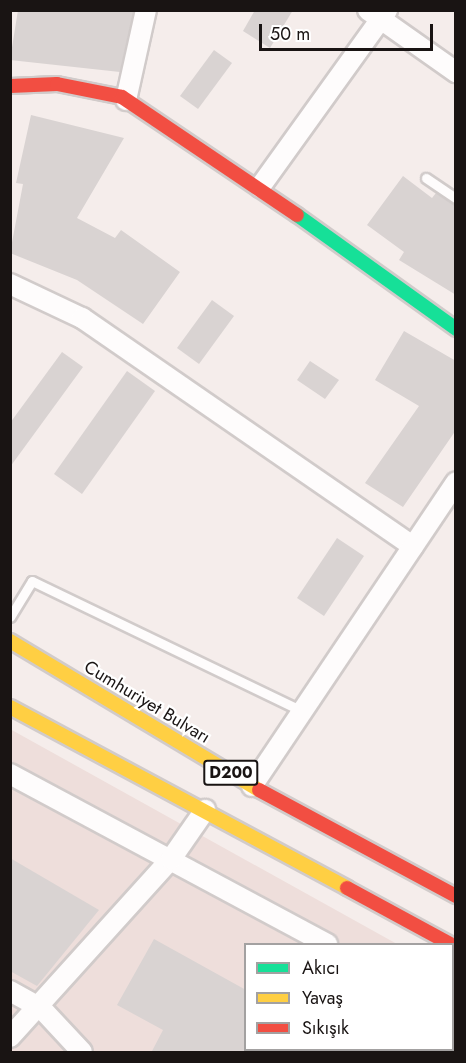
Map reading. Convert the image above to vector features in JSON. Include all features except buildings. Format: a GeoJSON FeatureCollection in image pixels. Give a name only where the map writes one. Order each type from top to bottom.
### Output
{"type":"FeatureCollection","features":[{"type":"Feature","properties":{"kind":"main road"},"geometry":{"type":"LineString","coordinates":[[10,86],[57,84],[126,100],[260,187],[456,329]]}},
{"type":"Feature","properties":{"kind":"main road","name":"Cumhuriyet Bulvarı"},"geometry":{"type":"LineString","coordinates":[[10,641],[252,786],[456,896]]}},
{"type":"Feature","properties":{"kind":"main road"},"geometry":{"type":"LineString","coordinates":[[10,706],[448,943]]}},
{"type":"Feature","properties":{"kind":"street"},"geometry":{"type":"LineString","coordinates":[[126,100],[146,10]]}},
{"type":"Feature","properties":{"kind":"street"},"geometry":{"type":"LineString","coordinates":[[260,187],[378,13],[456,72]]}},
{"type":"Feature","properties":{"kind":"street"},"geometry":{"type":"LineString","coordinates":[[10,284],[82,318],[413,546]]}},
{"type":"Feature","properties":{"kind":"street"},"geometry":{"type":"LineString","coordinates":[[252,786],[456,482]]}},
{"type":"Feature","properties":{"kind":"street"},"geometry":{"type":"LineString","coordinates":[[10,774],[323,943]]}},
{"type":"Feature","properties":{"kind":"street"},"geometry":{"type":"LineString","coordinates":[[10,1037],[41,1008],[171,859],[205,810]]}},
{"type":"Feature","properties":{"kind":"street"},"geometry":{"type":"LineString","coordinates":[[10,991],[41,1008],[82,1053]]}},
{"type":"Feature","properties":{"kind":"lane"},"geometry":{"type":"LineString","coordinates":[[426,178],[456,198]]}},
{"type":"Feature","properties":{"kind":"lane"},"geometry":{"type":"LineString","coordinates":[[10,617],[32,581],[302,711]]}},
{"type":"Feature","properties":{"kind":"shaded area"},"geometry":{"type":"Polygon","coordinates":[[[10,729],[395,943],[244,943],[244,1051],[454,1051],[454,1014],[455,1052],[11,1052],[10,729]]]}},
{"type":"Feature","properties":{"kind":"traffic: fast"},"geometry":{"type":"LineString","coordinates":[[297,215],[456,329]]}},
{"type":"Feature","properties":{"kind":"traffic: slow"},"geometry":{"type":"LineString","coordinates":[[10,641],[259,790]]}},
{"type":"Feature","properties":{"kind":"traffic: slow"},"geometry":{"type":"LineString","coordinates":[[10,707],[347,888]]}},
{"type":"Feature","properties":{"kind":"traffic: jam"},"geometry":{"type":"LineString","coordinates":[[10,86],[57,84],[122,97],[297,215]]}},
{"type":"Feature","properties":{"kind":"traffic: jam"},"geometry":{"type":"LineString","coordinates":[[259,790],[456,896]]}},
{"type":"Feature","properties":{"kind":"traffic: jam"},"geometry":{"type":"LineString","coordinates":[[347,888],[448,943]]}}]}
